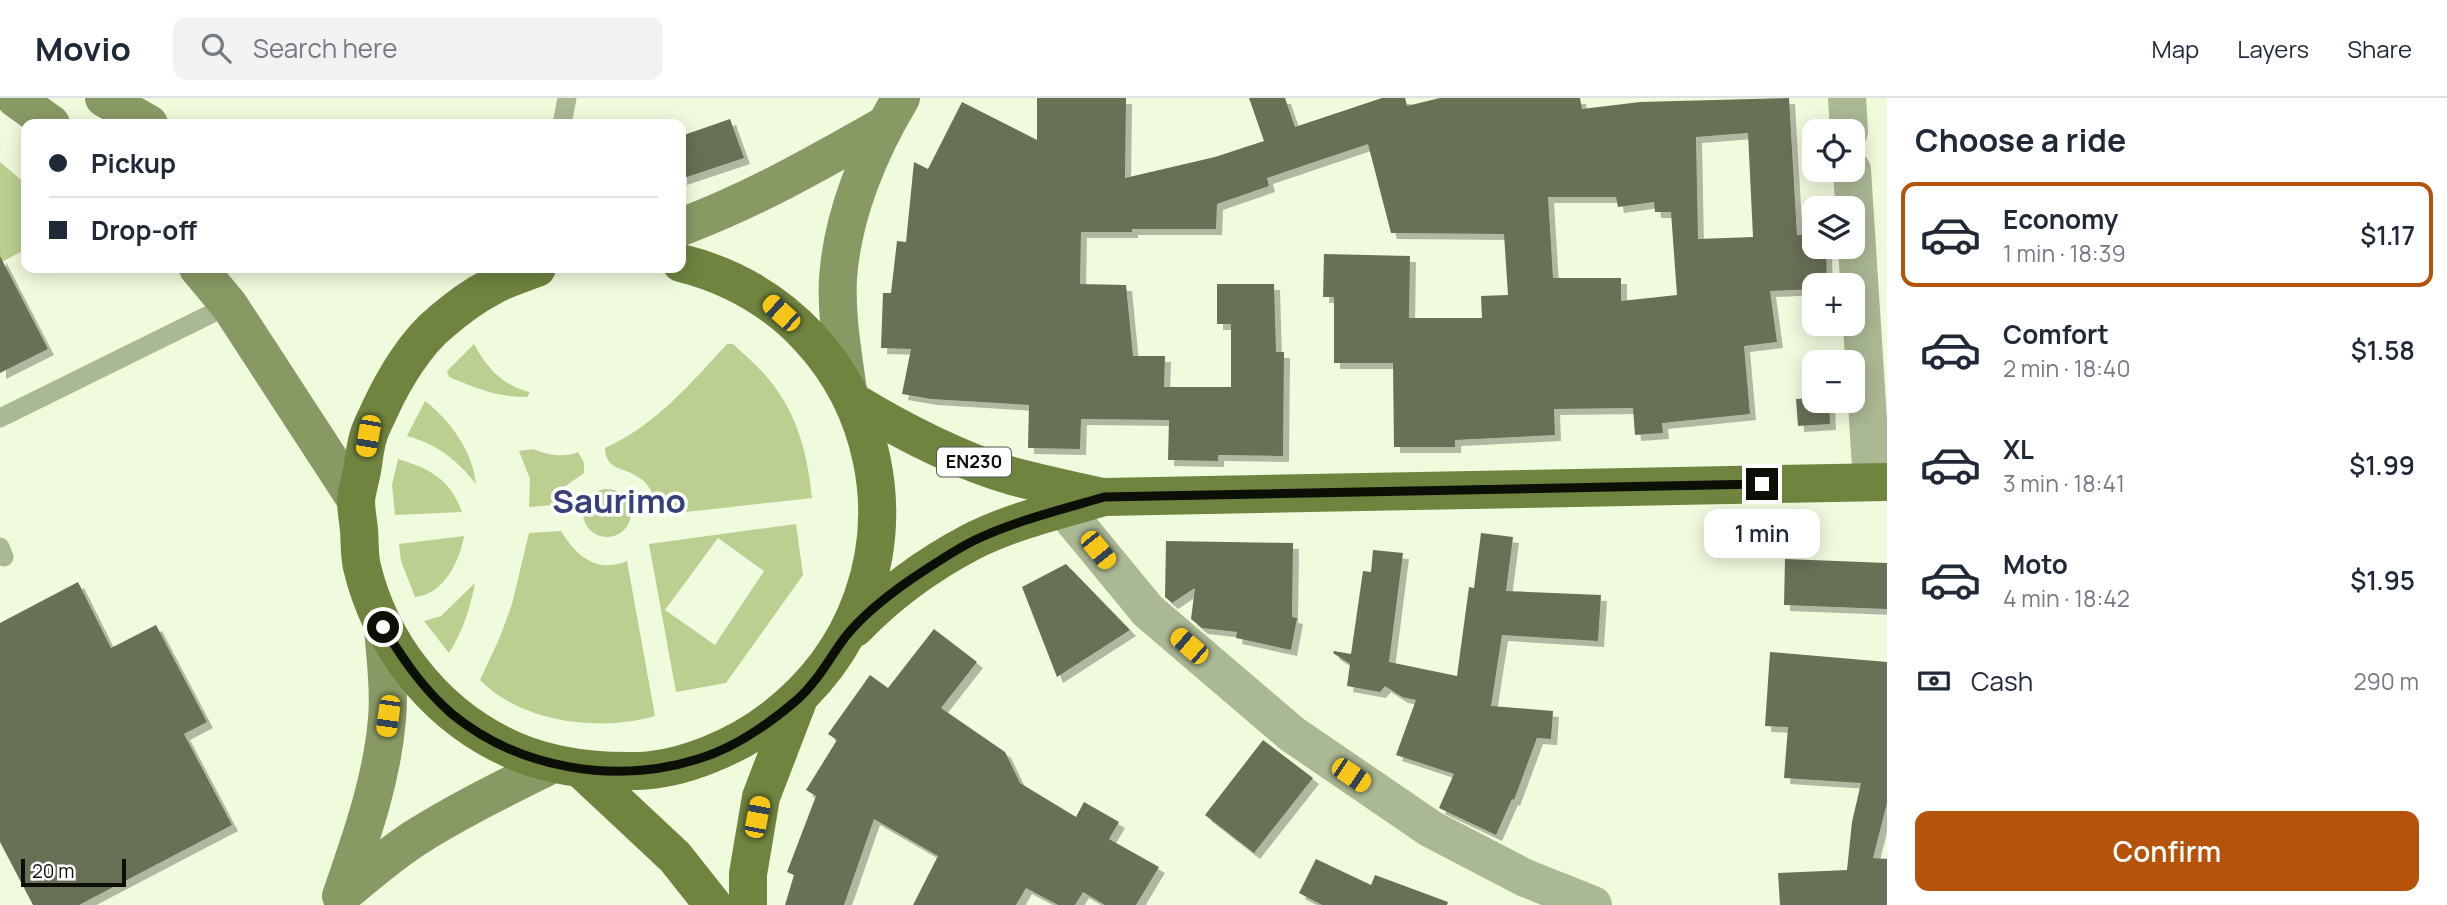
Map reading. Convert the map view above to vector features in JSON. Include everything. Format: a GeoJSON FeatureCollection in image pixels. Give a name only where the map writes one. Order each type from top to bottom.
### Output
{"type":"FeatureCollection","features":[{"type":"Feature","properties":{"kind":"main road","name":"EN230"},"geometry":{"type":"LineString","coordinates":[[686,264],[710,271],[766,299],[812,341],[851,397],[873,460],[878,520],[869,580],[847,636]]}},
{"type":"Feature","properties":{"kind":"main road","name":"EN230"},"geometry":{"type":"LineString","coordinates":[[524,273],[491,286],[437,325],[396,376],[368,436],[356,500],[362,565],[383,627],[414,674],[453,714],[500,744],[568,767],[641,771],[699,759],[752,734],[799,698],[825,669],[847,636],[876,606],[901,587],[972,542],[1104,497]]}},
{"type":"Feature","properties":{"kind":"main road","name":"EN230"},"geometry":{"type":"LineString","coordinates":[[851,397],[891,424],[970,461],[1010,475],[1104,497],[1879,482]]}},
{"type":"Feature","properties":{"kind":"main road","name":"EN230"},"geometry":{"type":"LineString","coordinates":[[748,905],[748,874],[761,797],[799,698]]}},
{"type":"Feature","properties":{"kind":"main road","name":"EN230"},"geometry":{"type":"LineString","coordinates":[[568,767],[675,857],[713,905]]}},
{"type":"Feature","properties":{"kind":"street"},"geometry":{"type":"LineString","coordinates":[[15,98],[44,119]]}},
{"type":"Feature","properties":{"kind":"street"},"geometry":{"type":"LineString","coordinates":[[1847,98],[1848,119]]}},
{"type":"Feature","properties":{"kind":"street"},"geometry":{"type":"LineString","coordinates":[[101,108],[134,119]]}},
{"type":"Feature","properties":{"kind":"street"},"geometry":{"type":"LineString","coordinates":[[686,225],[748,200],[799,174],[893,111]]}},
{"type":"Feature","properties":{"kind":"street"},"geometry":{"type":"LineString","coordinates":[[851,397],[840,326],[838,279],[846,230],[862,179],[893,111]]}},
{"type":"Feature","properties":{"kind":"street"},"geometry":{"type":"LineString","coordinates":[[1853,182],[1879,482]]}},
{"type":"Feature","properties":{"kind":"street"},"geometry":{"type":"LineString","coordinates":[[202,273],[229,305],[356,500]]}},
{"type":"Feature","properties":{"kind":"street"},"geometry":{"type":"LineString","coordinates":[[1064,509],[1148,611],[1292,734],[1431,829],[1525,878],[1592,905]]}},
{"type":"Feature","properties":{"kind":"street"},"geometry":{"type":"LineString","coordinates":[[338,900],[370,810],[381,767],[388,716],[383,627]]}},
{"type":"Feature","properties":{"kind":"street"},"geometry":{"type":"LineString","coordinates":[[338,900],[381,863],[416,838],[507,786],[568,767]]}},
{"type":"Feature","properties":{"kind":"lane"},"geometry":{"type":"LineString","coordinates":[[563,119],[567,98]]}},
{"type":"Feature","properties":{"kind":"lane"},"geometry":{"type":"LineString","coordinates":[[0,418],[229,305]]}},
{"type":"Feature","properties":{"kind":"green space"},"geometry":{"type":"Polygon","coordinates":[[[0,162],[21,180],[21,252],[0,263],[0,162]]]}},
{"type":"Feature","properties":{"kind":"green space"},"geometry":{"type":"Polygon","coordinates":[[[474,344],[484,360],[504,381],[530,392],[527,397],[496,394],[449,377],[447,371],[474,344]]]}},
{"type":"Feature","properties":{"kind":"green space"},"geometry":{"type":"Polygon","coordinates":[[[727,344],[733,344],[762,372],[788,409],[800,437],[812,498],[659,515],[648,487],[635,475],[613,465],[606,456],[605,448],[656,416],[727,344]]]}},
{"type":"Feature","properties":{"kind":"green space"},"geometry":{"type":"Polygon","coordinates":[[[425,401],[443,417],[459,438],[470,460],[476,484],[446,454],[407,436],[425,401]]]}},
{"type":"Feature","properties":{"kind":"green space"},"geometry":{"type":"Polygon","coordinates":[[[534,449],[556,455],[578,452],[584,463],[584,473],[564,487],[555,505],[529,507],[530,479],[519,451],[534,449]]]}},
{"type":"Feature","properties":{"kind":"green space"},"geometry":{"type":"Polygon","coordinates":[[[398,459],[430,471],[438,477],[452,491],[462,512],[395,515],[392,485],[398,459]]]}},
{"type":"Feature","properties":{"kind":"green space"},"geometry":{"type":"Polygon","coordinates":[[[607,489],[624,496],[631,513],[624,530],[607,537],[590,530],[583,513],[590,496],[607,489]]]}},
{"type":"Feature","properties":{"kind":"green space"},"geometry":{"type":"Polygon","coordinates":[[[796,524],[803,575],[726,683],[676,692],[649,544],[796,524]],[[718,538],[665,610],[715,645],[764,571],[718,538]]]}},
{"type":"Feature","properties":{"kind":"green space"},"geometry":{"type":"Polygon","coordinates":[[[561,531],[573,548],[588,560],[606,565],[627,561],[655,716],[610,723],[563,720],[539,715],[517,706],[497,695],[480,680],[512,604],[529,533],[561,531]]]}},
{"type":"Feature","properties":{"kind":"green space"},"geometry":{"type":"Polygon","coordinates":[[[464,536],[459,556],[442,583],[425,595],[415,597],[401,561],[399,544],[464,536]]]}},
{"type":"Feature","properties":{"kind":"green space"},"geometry":{"type":"Polygon","coordinates":[[[475,583],[465,619],[449,653],[424,621],[441,616],[475,583]]]}},
{"type":"Feature","properties":{"kind":"building"},"geometry":{"type":"Polygon","coordinates":[[[1037,98],[1126,98],[1125,178],[1215,157],[1264,141],[1249,98],[1285,98],[1295,127],[1382,98],[1405,98],[1407,106],[1440,98],[1580,98],[1582,109],[1640,102],[1789,98],[1797,235],[1802,235],[1802,259],[1826,259],[1827,273],[1802,273],[1802,290],[1770,291],[1777,342],[1744,346],[1750,414],[1662,423],[1663,433],[1635,435],[1633,408],[1554,409],[1555,435],[1455,440],[1455,447],[1394,447],[1393,363],[1334,363],[1334,297],[1323,297],[1324,254],[1410,256],[1409,318],[1482,318],[1481,296],[1508,295],[1504,234],[1391,233],[1368,144],[1267,178],[1269,186],[1217,204],[1216,229],[1081,232],[1080,284],[1126,285],[1133,356],[1165,356],[1164,387],[1231,387],[1231,324],[1217,324],[1217,284],[1274,284],[1276,352],[1284,352],[1283,456],[1218,455],[1218,461],[1168,460],[1169,420],[1081,419],[1080,449],[1028,448],[1029,405],[931,399],[902,394],[911,349],[881,348],[883,293],[891,293],[897,241],[906,242],[914,162],[928,169],[962,102],[1037,140],[1037,98]],[[1748,133],[1696,137],[1698,239],[1753,237],[1748,133]],[[1548,197],[1553,278],[1621,278],[1621,301],[1677,295],[1671,212],[1655,212],[1654,202],[1618,207],[1616,197],[1548,197]]]}},
{"type":"Feature","properties":{"kind":"building"},"geometry":{"type":"Polygon","coordinates":[[[730,119],[744,158],[686,177],[686,134],[730,119]]]}},
{"type":"Feature","properties":{"kind":"building"},"geometry":{"type":"Polygon","coordinates":[[[0,256],[48,349],[0,373],[0,256]]]}},
{"type":"Feature","properties":{"kind":"building"},"geometry":{"type":"Polygon","coordinates":[[[1796,399],[1802,399],[1802,413],[1830,413],[1830,424],[1798,426],[1796,399]]]}},
{"type":"Feature","properties":{"kind":"building"},"geometry":{"type":"Polygon","coordinates":[[[1481,533],[1513,537],[1506,591],[1601,595],[1598,641],[1502,635],[1491,706],[1553,711],[1551,739],[1537,738],[1514,800],[1512,799],[1496,835],[1439,808],[1454,774],[1396,755],[1416,700],[1402,697],[1385,686],[1380,692],[1347,686],[1350,664],[1333,653],[1351,654],[1363,571],[1371,572],[1373,550],[1403,553],[1389,662],[1457,676],[1469,587],[1474,588],[1481,533]]]}},
{"type":"Feature","properties":{"kind":"building"},"geometry":{"type":"Polygon","coordinates":[[[1166,541],[1293,543],[1292,617],[1297,618],[1291,650],[1236,638],[1237,632],[1202,628],[1191,619],[1195,588],[1172,603],[1165,597],[1166,541]]]}},
{"type":"Feature","properties":{"kind":"building"},"geometry":{"type":"Polygon","coordinates":[[[1785,559],[1887,563],[1887,609],[1784,605],[1785,559]]]}},
{"type":"Feature","properties":{"kind":"building"},"geometry":{"type":"Polygon","coordinates":[[[1066,564],[1130,630],[1057,677],[1022,587],[1066,564]]]}},
{"type":"Feature","properties":{"kind":"building"},"geometry":{"type":"Polygon","coordinates":[[[78,582],[111,648],[156,625],[207,722],[184,734],[232,825],[79,905],[33,905],[0,842],[0,623],[78,582]]]}},
{"type":"Feature","properties":{"kind":"building"},"geometry":{"type":"Polygon","coordinates":[[[934,629],[977,662],[941,708],[1005,752],[1020,783],[1076,817],[1084,802],[1119,822],[1109,839],[1159,867],[1136,905],[1105,905],[1083,892],[1075,905],[1058,905],[1026,888],[1016,905],[913,905],[938,856],[874,819],[844,905],[785,905],[794,875],[787,872],[816,796],[806,790],[837,740],[828,734],[870,675],[888,688],[934,629]]]}},
{"type":"Feature","properties":{"kind":"building"},"geometry":{"type":"Polygon","coordinates":[[[1770,652],[1887,662],[1887,803],[1873,858],[1887,859],[1887,905],[1780,905],[1778,873],[1847,870],[1852,822],[1861,783],[1784,778],[1788,727],[1765,726],[1770,652]]]}},
{"type":"Feature","properties":{"kind":"building"},"geometry":{"type":"Polygon","coordinates":[[[1263,740],[1313,778],[1254,853],[1205,815],[1263,740]]]}},
{"type":"Feature","properties":{"kind":"building"},"geometry":{"type":"Polygon","coordinates":[[[1316,859],[1371,885],[1375,875],[1448,902],[1447,905],[1322,905],[1299,893],[1316,859]]]}},
{"type":"Feature","properties":{"kind":"district","name":"Saurimo"},"geometry":{"type":"Point","coordinates":[619,501]}},
{"type":"Feature","properties":{"kind":"route"},"geometry":{"type":"LineString","coordinates":[[383,627],[414,674],[453,714],[500,744],[554,764],[582,770],[641,771],[699,759],[752,734],[799,698],[825,669],[847,636],[876,606],[972,542],[1022,522],[1104,497],[1762,484]]}}]}
